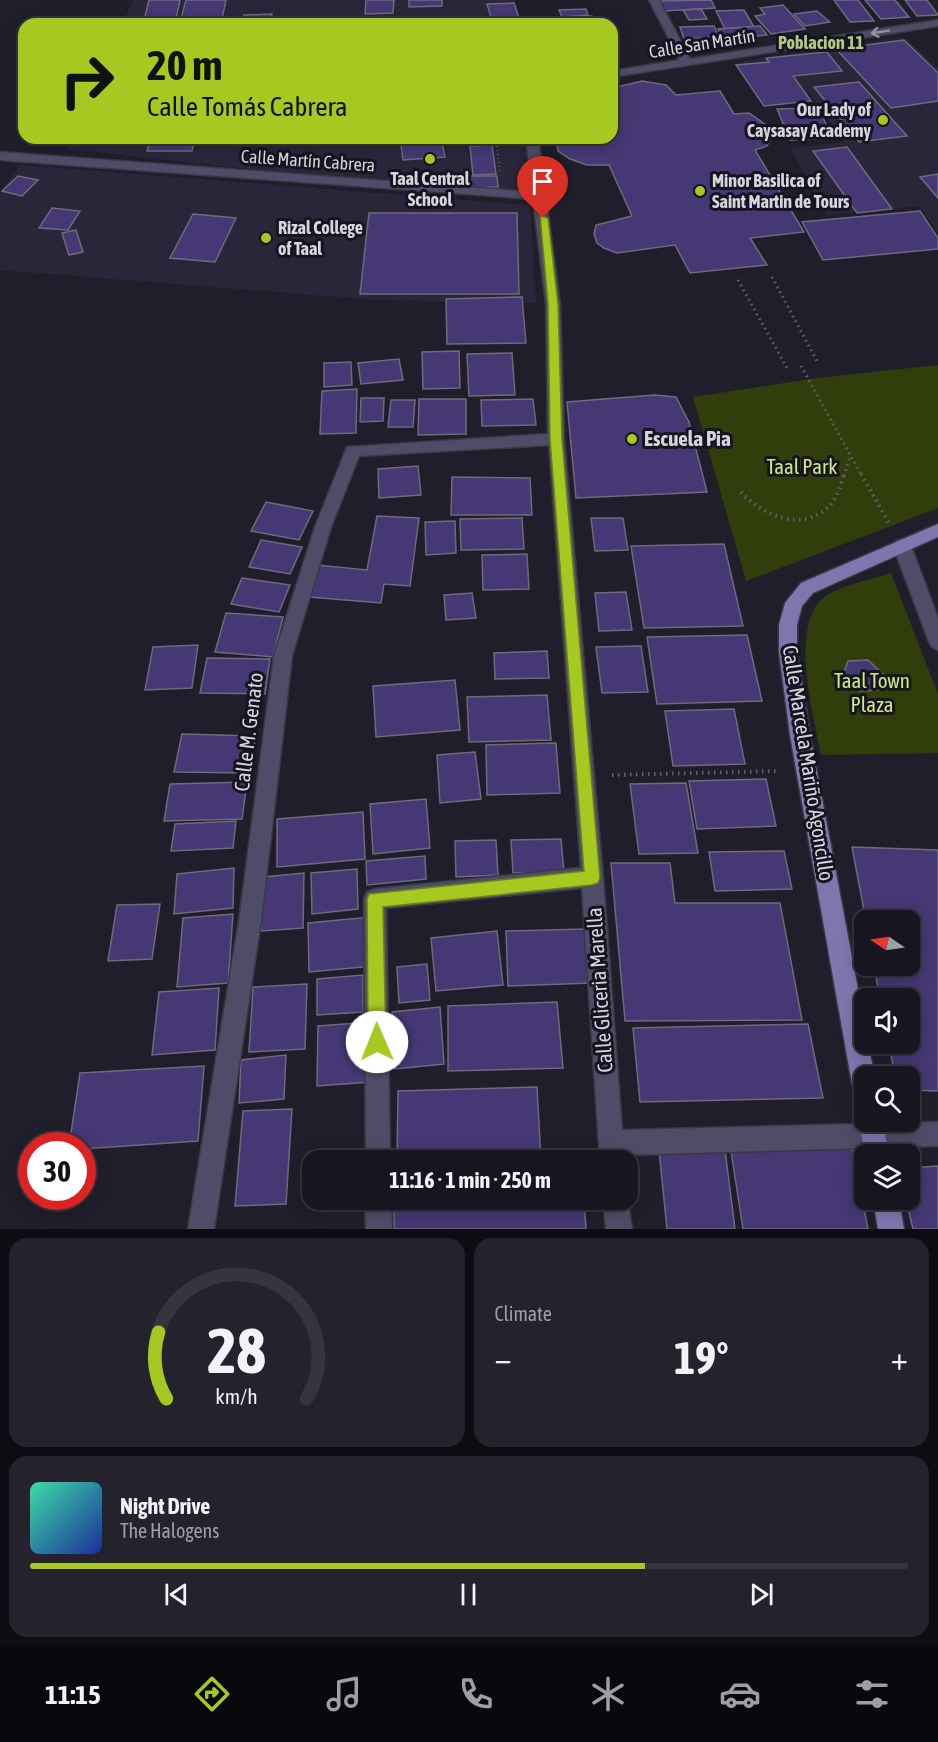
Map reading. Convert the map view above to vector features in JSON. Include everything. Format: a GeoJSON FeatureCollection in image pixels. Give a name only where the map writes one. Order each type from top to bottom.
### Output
{"type":"FeatureCollection","features":[{"type":"Feature","properties":{"kind":"main road","name":"Calle Marcela Mariño Agoncillo"},"geometry":{"type":"LineString","coordinates":[[861,1066],[807,770],[788,651],[788,625],[794,603],[807,588],[938,530]]}},
{"type":"Feature","properties":{"kind":"main road"},"geometry":{"type":"LineString","coordinates":[[888,1210],[891,1229]]}},
{"type":"Feature","properties":{"kind":"street"},"geometry":{"type":"LineString","coordinates":[[654,0],[687,64]]}},
{"type":"Feature","properties":{"kind":"street","name":"Calle San Martín"},"geometry":{"type":"LineString","coordinates":[[618,73],[938,23]]}},
{"type":"Feature","properties":{"kind":"street","name":"Calle Gliceria Marella"},"geometry":{"type":"LineString","coordinates":[[533,144],[553,304],[556,439],[592,878],[611,1150]]}},
{"type":"Feature","properties":{"kind":"street","name":"Calle Martín Cabrera"},"geometry":{"type":"LineString","coordinates":[[0,156],[541,196]]}},
{"type":"Feature","properties":{"kind":"street","name":"Calle M. Genato"},"geometry":{"type":"LineString","coordinates":[[201,1229],[250,921],[283,656],[323,527],[353,451],[556,439]]}},
{"type":"Feature","properties":{"kind":"street"},"geometry":{"type":"LineString","coordinates":[[902,546],[938,642]]}},
{"type":"Feature","properties":{"kind":"street"},"geometry":{"type":"LineString","coordinates":[[378,1150],[375,899],[592,878]]}},
{"type":"Feature","properties":{"kind":"street"},"geometry":{"type":"LineString","coordinates":[[638,1151],[938,1134]]}},
{"type":"Feature","properties":{"kind":"street"},"geometry":{"type":"LineString","coordinates":[[378,1210],[379,1229]]}},
{"type":"Feature","properties":{"kind":"street"},"geometry":{"type":"LineString","coordinates":[[617,1210],[619,1229]]}},
{"type":"Feature","properties":{"kind":"path"},"geometry":{"type":"LineString","coordinates":[[497,144],[502,194]]}},
{"type":"Feature","properties":{"kind":"path"},"geometry":{"type":"LineString","coordinates":[[772,277],[818,363]]}},
{"type":"Feature","properties":{"kind":"path"},"geometry":{"type":"LineString","coordinates":[[738,280],[787,368]]}},
{"type":"Feature","properties":{"kind":"path"},"geometry":{"type":"LineString","coordinates":[[801,366],[810,386],[902,546]]}},
{"type":"Feature","properties":{"kind":"path"},"geometry":{"type":"LineString","coordinates":[[741,492],[757,508],[769,514],[795,519],[809,518],[830,506],[850,456]]}},
{"type":"Feature","properties":{"kind":"path"},"geometry":{"type":"LineString","coordinates":[[584,776],[807,770]]}},
{"type":"Feature","properties":{"kind":"shaded area"},"geometry":{"type":"Polygon","coordinates":[[[133,0],[515,0],[520,18],[125,18],[133,0]]]}},
{"type":"Feature","properties":{"kind":"shaded area","name":"Our Lady of Caysasay Academy"},"geometry":{"type":"Polygon","coordinates":[[[904,37],[938,68],[938,233],[919,206],[827,215],[790,148],[844,142],[809,93],[763,98],[743,61],[904,37]]]}},
{"type":"Feature","properties":{"kind":"shaded area","name":"Taal Central School"},"geometry":{"type":"Polygon","coordinates":[[[69,144],[526,144],[534,193],[357,181],[67,149],[69,144]]]}},
{"type":"Feature","properties":{"kind":"shaded area","name":"Rizal College of Taal"},"geometry":{"type":"Polygon","coordinates":[[[21,165],[530,205],[536,303],[374,300],[0,270],[0,192],[21,165]]]}},
{"type":"Feature","properties":{"kind":"green space","name":"Taal Park"},"geometry":{"type":"Polygon","coordinates":[[[938,365],[938,508],[746,581],[693,397],[817,378],[938,365]]]}},
{"type":"Feature","properties":{"kind":"green space","name":"Taal Town Plaza"},"geometry":{"type":"Polygon","coordinates":[[[891,573],[938,694],[938,753],[821,755],[810,698],[805,655],[811,617],[819,602],[832,592],[891,573]]]}},
{"type":"Feature","properties":{"kind":"building"},"geometry":{"type":"Polygon","coordinates":[[[149,0],[180,0],[176,18],[144,18],[149,0]]]}},
{"type":"Feature","properties":{"kind":"building"},"geometry":{"type":"Polygon","coordinates":[[[186,0],[226,0],[222,18],[181,18],[186,0]]]}},
{"type":"Feature","properties":{"kind":"building"},"geometry":{"type":"Polygon","coordinates":[[[366,0],[394,0],[393,13],[365,14],[366,0]]]}},
{"type":"Feature","properties":{"kind":"building"},"geometry":{"type":"Polygon","coordinates":[[[409,0],[442,0],[442,6],[409,7],[409,0]]]}},
{"type":"Feature","properties":{"kind":"building"},"geometry":{"type":"Polygon","coordinates":[[[711,0],[715,8],[664,11],[660,1],[711,0]]]}},
{"type":"Feature","properties":{"kind":"building"},"geometry":{"type":"Polygon","coordinates":[[[834,0],[858,0],[874,21],[850,22],[834,0]]]}},
{"type":"Feature","properties":{"kind":"building"},"geometry":{"type":"Polygon","coordinates":[[[865,0],[895,0],[909,17],[881,19],[865,0]]]}},
{"type":"Feature","properties":{"kind":"building"},"geometry":{"type":"Polygon","coordinates":[[[905,0],[927,0],[938,15],[917,16],[905,0]]]}},
{"type":"Feature","properties":{"kind":"building"},"geometry":{"type":"Polygon","coordinates":[[[514,3],[519,18],[491,18],[487,4],[514,3]]]}},
{"type":"Feature","properties":{"kind":"building"},"geometry":{"type":"Polygon","coordinates":[[[783,5],[805,29],[771,34],[755,16],[765,14],[760,8],[783,5]]]}},
{"type":"Feature","properties":{"kind":"building"},"geometry":{"type":"Polygon","coordinates":[[[586,9],[588,15],[562,17],[559,10],[586,9]]]}},
{"type":"Feature","properties":{"kind":"building"},"geometry":{"type":"Polygon","coordinates":[[[701,9],[707,19],[689,20],[683,10],[701,9]]]}},
{"type":"Feature","properties":{"kind":"building"},"geometry":{"type":"Polygon","coordinates":[[[744,10],[754,27],[725,29],[716,11],[744,10]]]}},
{"type":"Feature","properties":{"kind":"building"},"geometry":{"type":"Polygon","coordinates":[[[817,11],[830,22],[805,26],[794,14],[817,11]]]}},
{"type":"Feature","properties":{"kind":"building"},"geometry":{"type":"Polygon","coordinates":[[[272,14],[271,18],[244,18],[244,15],[272,14]]]}},
{"type":"Feature","properties":{"kind":"building"},"geometry":{"type":"Polygon","coordinates":[[[592,16],[593,18],[569,18],[592,16]]]}},
{"type":"Feature","properties":{"kind":"building"},"geometry":{"type":"Polygon","coordinates":[[[714,26],[719,37],[684,39],[680,27],[714,26]]]}},
{"type":"Feature","properties":{"kind":"building"},"geometry":{"type":"Polygon","coordinates":[[[760,26],[767,35],[722,40],[718,29],[760,26]]]}},
{"type":"Feature","properties":{"kind":"building"},"geometry":{"type":"Polygon","coordinates":[[[904,40],[938,73],[938,101],[891,108],[836,49],[904,40]]]}},
{"type":"Feature","properties":{"kind":"building"},"geometry":{"type":"Polygon","coordinates":[[[827,52],[842,71],[793,76],[811,101],[764,106],[736,65],[769,62],[766,58],[827,52]]]}},
{"type":"Feature","properties":{"kind":"building","name":"Minor Basilica of Saint Martin de Tours"},"geometry":{"type":"Polygon","coordinates":[[[642,81],[666,85],[676,95],[720,91],[734,114],[749,113],[769,127],[772,136],[767,146],[755,150],[804,232],[750,238],[767,265],[690,273],[675,245],[617,253],[597,243],[594,234],[596,225],[632,216],[609,165],[587,165],[570,159],[558,151],[557,144],[618,144],[618,87],[642,81]]]}},
{"type":"Feature","properties":{"kind":"building"},"geometry":{"type":"Polygon","coordinates":[[[859,82],[907,136],[859,142],[814,87],[859,82]]]}},
{"type":"Feature","properties":{"kind":"building"},"geometry":{"type":"Polygon","coordinates":[[[818,108],[833,138],[790,140],[777,109],[818,108]]]}},
{"type":"Feature","properties":{"kind":"building"},"geometry":{"type":"Polygon","coordinates":[[[149,144],[194,144],[192,151],[147,151],[149,144]]]}},
{"type":"Feature","properties":{"kind":"building"},"geometry":{"type":"Polygon","coordinates":[[[401,144],[442,144],[445,157],[403,160],[401,144]]]}},
{"type":"Feature","properties":{"kind":"building"},"geometry":{"type":"Polygon","coordinates":[[[492,145],[496,174],[473,175],[470,146],[492,145]]]}},
{"type":"Feature","properties":{"kind":"building"},"geometry":{"type":"Polygon","coordinates":[[[847,147],[892,209],[857,213],[813,151],[847,147]]]}},
{"type":"Feature","properties":{"kind":"building"},"geometry":{"type":"Polygon","coordinates":[[[938,174],[938,198],[920,177],[938,174]]]}},
{"type":"Feature","properties":{"kind":"building"},"geometry":{"type":"Polygon","coordinates":[[[18,176],[38,180],[22,196],[2,191],[18,176]]]}},
{"type":"Feature","properties":{"kind":"building"},"geometry":{"type":"Polygon","coordinates":[[[468,176],[497,176],[498,187],[469,188],[468,176]]]}},
{"type":"Feature","properties":{"kind":"building"},"geometry":{"type":"Polygon","coordinates":[[[52,208],[80,211],[68,230],[39,228],[52,208]]]}},
{"type":"Feature","properties":{"kind":"building"},"geometry":{"type":"Polygon","coordinates":[[[920,211],[938,238],[938,249],[823,260],[802,222],[920,211]]]}},
{"type":"Feature","properties":{"kind":"building"},"geometry":{"type":"Polygon","coordinates":[[[369,213],[517,213],[519,294],[360,294],[369,213]]]}},
{"type":"Feature","properties":{"kind":"building"},"geometry":{"type":"Polygon","coordinates":[[[193,214],[236,218],[215,262],[170,258],[193,214]]]}},
{"type":"Feature","properties":{"kind":"building"},"geometry":{"type":"Polygon","coordinates":[[[76,230],[83,252],[69,255],[62,233],[76,230]]]}},
{"type":"Feature","properties":{"kind":"building"},"geometry":{"type":"Polygon","coordinates":[[[522,297],[526,343],[447,344],[446,299],[522,297]]]}},
{"type":"Feature","properties":{"kind":"building"},"geometry":{"type":"Polygon","coordinates":[[[459,351],[460,388],[423,389],[422,352],[459,351]]]}},
{"type":"Feature","properties":{"kind":"building"},"geometry":{"type":"Polygon","coordinates":[[[512,353],[515,395],[469,396],[467,354],[512,353]]]}},
{"type":"Feature","properties":{"kind":"building"},"geometry":{"type":"Polygon","coordinates":[[[399,359],[403,380],[361,384],[358,363],[399,359]]]}},
{"type":"Feature","properties":{"kind":"building"},"geometry":{"type":"Polygon","coordinates":[[[351,362],[352,385],[324,387],[324,363],[351,362]]]}},
{"type":"Feature","properties":{"kind":"building"},"geometry":{"type":"Polygon","coordinates":[[[357,389],[356,433],[320,434],[322,391],[357,389]]]}},
{"type":"Feature","properties":{"kind":"building","name":"Escuela Pia"},"geometry":{"type":"Polygon","coordinates":[[[654,395],[676,397],[689,422],[707,492],[576,498],[567,402],[654,395]]]}},
{"type":"Feature","properties":{"kind":"building"},"geometry":{"type":"Polygon","coordinates":[[[361,398],[384,398],[383,421],[360,422],[361,398]]]}},
{"type":"Feature","properties":{"kind":"building"},"geometry":{"type":"Polygon","coordinates":[[[419,399],[466,399],[466,434],[418,435],[419,399]]]}},
{"type":"Feature","properties":{"kind":"building"},"geometry":{"type":"Polygon","coordinates":[[[533,399],[536,425],[482,426],[481,400],[533,399]]]}},
{"type":"Feature","properties":{"kind":"building"},"geometry":{"type":"Polygon","coordinates":[[[391,400],[415,400],[413,427],[388,427],[391,400]]]}},
{"type":"Feature","properties":{"kind":"building"},"geometry":{"type":"Polygon","coordinates":[[[418,466],[421,495],[379,498],[378,469],[418,466]]]}},
{"type":"Feature","properties":{"kind":"building"},"geometry":{"type":"Polygon","coordinates":[[[452,477],[530,478],[532,515],[451,515],[452,477]]]}},
{"type":"Feature","properties":{"kind":"building"},"geometry":{"type":"Polygon","coordinates":[[[266,502],[313,511],[299,540],[251,531],[266,502]]]}},
{"type":"Feature","properties":{"kind":"building"},"geometry":{"type":"Polygon","coordinates":[[[377,516],[419,518],[410,586],[384,584],[381,603],[309,597],[317,565],[367,570],[377,516]]]}},
{"type":"Feature","properties":{"kind":"building"},"geometry":{"type":"Polygon","coordinates":[[[522,518],[524,549],[461,550],[460,519],[522,518]]]}},
{"type":"Feature","properties":{"kind":"building"},"geometry":{"type":"Polygon","coordinates":[[[591,518],[623,518],[628,550],[595,551],[591,518]]]}},
{"type":"Feature","properties":{"kind":"building"},"geometry":{"type":"Polygon","coordinates":[[[455,521],[456,553],[426,555],[425,522],[455,521]]]}},
{"type":"Feature","properties":{"kind":"building"},"geometry":{"type":"Polygon","coordinates":[[[261,540],[302,547],[290,574],[249,567],[261,540]]]}},
{"type":"Feature","properties":{"kind":"building"},"geometry":{"type":"Polygon","coordinates":[[[724,544],[743,626],[644,628],[631,546],[724,544]]]}},
{"type":"Feature","properties":{"kind":"building"},"geometry":{"type":"Polygon","coordinates":[[[527,554],[529,589],[483,590],[482,555],[527,554]]]}},
{"type":"Feature","properties":{"kind":"building"},"geometry":{"type":"Polygon","coordinates":[[[242,578],[290,585],[279,612],[231,604],[242,578]]]}},
{"type":"Feature","properties":{"kind":"building"},"geometry":{"type":"Polygon","coordinates":[[[626,592],[632,630],[599,631],[595,593],[626,592]]]}},
{"type":"Feature","properties":{"kind":"building"},"geometry":{"type":"Polygon","coordinates":[[[472,593],[476,618],[446,620],[444,595],[472,593]]]}},
{"type":"Feature","properties":{"kind":"building"},"geometry":{"type":"Polygon","coordinates":[[[226,613],[283,617],[273,657],[215,652],[226,613]]]}},
{"type":"Feature","properties":{"kind":"building"},"geometry":{"type":"Polygon","coordinates":[[[747,635],[762,701],[657,704],[647,637],[747,635]]]}},
{"type":"Feature","properties":{"kind":"building"},"geometry":{"type":"Polygon","coordinates":[[[198,645],[192,688],[145,690],[153,647],[198,645]]]}},
{"type":"Feature","properties":{"kind":"building"},"geometry":{"type":"Polygon","coordinates":[[[641,646],[648,692],[602,693],[596,647],[641,646]]]}},
{"type":"Feature","properties":{"kind":"building"},"geometry":{"type":"Polygon","coordinates":[[[547,651],[549,678],[495,679],[494,653],[547,651]]]}},
{"type":"Feature","properties":{"kind":"building"},"geometry":{"type":"Polygon","coordinates":[[[207,658],[270,659],[265,694],[200,693],[207,658]]]}},
{"type":"Feature","properties":{"kind":"building"},"geometry":{"type":"Polygon","coordinates":[[[868,660],[884,675],[878,690],[859,691],[843,675],[848,661],[868,660]]]}},
{"type":"Feature","properties":{"kind":"building"},"geometry":{"type":"Polygon","coordinates":[[[455,680],[460,730],[376,737],[373,686],[455,680]]]}},
{"type":"Feature","properties":{"kind":"building"},"geometry":{"type":"Polygon","coordinates":[[[547,695],[551,740],[469,742],[467,697],[547,695]]]}},
{"type":"Feature","properties":{"kind":"building"},"geometry":{"type":"Polygon","coordinates":[[[734,709],[745,764],[673,766],[665,711],[734,709]]]}},
{"type":"Feature","properties":{"kind":"building"},"geometry":{"type":"Polygon","coordinates":[[[182,734],[256,736],[249,773],[174,772],[182,734]]]}},
{"type":"Feature","properties":{"kind":"building"},"geometry":{"type":"Polygon","coordinates":[[[556,743],[560,793],[487,795],[486,745],[556,743]]]}},
{"type":"Feature","properties":{"kind":"building"},"geometry":{"type":"Polygon","coordinates":[[[475,752],[481,799],[440,803],[437,755],[475,752]]]}},
{"type":"Feature","properties":{"kind":"building"},"geometry":{"type":"Polygon","coordinates":[[[766,779],[776,826],[697,829],[689,781],[766,779]]]}},
{"type":"Feature","properties":{"kind":"building"},"geometry":{"type":"Polygon","coordinates":[[[247,782],[242,819],[164,821],[170,784],[247,782]]]}},
{"type":"Feature","properties":{"kind":"building"},"geometry":{"type":"Polygon","coordinates":[[[686,783],[698,853],[639,854],[630,784],[686,783]]]}},
{"type":"Feature","properties":{"kind":"building"},"geometry":{"type":"Polygon","coordinates":[[[426,799],[430,848],[373,854],[370,804],[426,799]]]}},
{"type":"Feature","properties":{"kind":"building"},"geometry":{"type":"Polygon","coordinates":[[[363,812],[365,859],[277,867],[277,819],[363,812]]]}},
{"type":"Feature","properties":{"kind":"building"},"geometry":{"type":"Polygon","coordinates":[[[236,821],[233,848],[171,851],[175,824],[236,821]]]}},
{"type":"Feature","properties":{"kind":"building"},"geometry":{"type":"Polygon","coordinates":[[[561,839],[564,872],[513,873],[511,840],[561,839]]]}},
{"type":"Feature","properties":{"kind":"building"},"geometry":{"type":"Polygon","coordinates":[[[496,840],[498,875],[456,877],[455,841],[496,840]]]}},
{"type":"Feature","properties":{"kind":"building"},"geometry":{"type":"Polygon","coordinates":[[[852,847],[938,850],[938,1091],[920,1090],[920,1066],[893,1066],[891,1054],[920,1054],[920,988],[878,988],[876,976],[920,976],[920,910],[864,910],[852,847]]]}},
{"type":"Feature","properties":{"kind":"building"},"geometry":{"type":"Polygon","coordinates":[[[784,851],[792,889],[715,891],[709,852],[784,851]]]}},
{"type":"Feature","properties":{"kind":"building"},"geometry":{"type":"Polygon","coordinates":[[[425,856],[426,879],[367,885],[366,861],[425,856]]]}},
{"type":"Feature","properties":{"kind":"building"},"geometry":{"type":"Polygon","coordinates":[[[611,863],[670,863],[675,903],[780,903],[802,1020],[625,1021],[611,863]]]}},
{"type":"Feature","properties":{"kind":"building"},"geometry":{"type":"Polygon","coordinates":[[[234,868],[233,908],[174,914],[177,874],[234,868]]]}},
{"type":"Feature","properties":{"kind":"building"},"geometry":{"type":"Polygon","coordinates":[[[357,869],[358,909],[312,914],[311,873],[357,869]]]}},
{"type":"Feature","properties":{"kind":"building"},"geometry":{"type":"Polygon","coordinates":[[[304,873],[303,928],[261,931],[263,877],[304,873]]]}},
{"type":"Feature","properties":{"kind":"building"},"geometry":{"type":"Polygon","coordinates":[[[160,904],[152,959],[108,961],[117,905],[160,904]]]}},
{"type":"Feature","properties":{"kind":"building"},"geometry":{"type":"Polygon","coordinates":[[[233,914],[228,983],[177,987],[183,918],[233,914]]]}},
{"type":"Feature","properties":{"kind":"building"},"geometry":{"type":"Polygon","coordinates":[[[371,917],[373,966],[309,972],[308,923],[371,917]]]}},
{"type":"Feature","properties":{"kind":"building"},"geometry":{"type":"Polygon","coordinates":[[[587,929],[592,983],[508,986],[506,931],[587,929]]]}},
{"type":"Feature","properties":{"kind":"building"},"geometry":{"type":"Polygon","coordinates":[[[497,931],[503,985],[436,991],[431,938],[497,931]]]}},
{"type":"Feature","properties":{"kind":"building"},"geometry":{"type":"Polygon","coordinates":[[[427,964],[430,1000],[399,1003],[397,967],[427,964]]]}},
{"type":"Feature","properties":{"kind":"building"},"geometry":{"type":"Polygon","coordinates":[[[363,975],[363,1012],[317,1015],[317,979],[363,975]]]}},
{"type":"Feature","properties":{"kind":"building"},"geometry":{"type":"Polygon","coordinates":[[[307,984],[305,1049],[249,1052],[253,987],[307,984]]]}},
{"type":"Feature","properties":{"kind":"building"},"geometry":{"type":"Polygon","coordinates":[[[219,988],[215,1050],[152,1055],[159,992],[219,988]]]}},
{"type":"Feature","properties":{"kind":"building"},"geometry":{"type":"Polygon","coordinates":[[[557,1002],[563,1068],[448,1071],[448,1006],[557,1002]]]}},
{"type":"Feature","properties":{"kind":"building"},"geometry":{"type":"Polygon","coordinates":[[[440,1007],[444,1064],[395,1069],[392,1012],[440,1007]]]}},
{"type":"Feature","properties":{"kind":"building"},"geometry":{"type":"Polygon","coordinates":[[[370,1022],[371,1082],[317,1086],[318,1026],[370,1022]]]}},
{"type":"Feature","properties":{"kind":"building"},"geometry":{"type":"Polygon","coordinates":[[[808,1024],[823,1098],[640,1102],[633,1028],[808,1024]]]}},
{"type":"Feature","properties":{"kind":"building"},"geometry":{"type":"Polygon","coordinates":[[[286,1055],[284,1099],[239,1103],[241,1060],[286,1055]]]}},
{"type":"Feature","properties":{"kind":"building"},"geometry":{"type":"Polygon","coordinates":[[[204,1066],[198,1141],[96,1148],[96,1132],[71,1132],[80,1073],[204,1066]]]}},
{"type":"Feature","properties":{"kind":"building"},"geometry":{"type":"Polygon","coordinates":[[[537,1087],[540,1150],[397,1150],[398,1091],[537,1087]]]}},
{"type":"Feature","properties":{"kind":"building"},"geometry":{"type":"Polygon","coordinates":[[[292,1109],[286,1204],[235,1206],[243,1111],[292,1109]]]}},
{"type":"Feature","properties":{"kind":"building"},"geometry":{"type":"Polygon","coordinates":[[[852,1148],[854,1210],[864,1210],[868,1229],[743,1229],[731,1151],[852,1148]]]}},
{"type":"Feature","properties":{"kind":"building"},"geometry":{"type":"Polygon","coordinates":[[[659,1150],[725,1150],[735,1229],[667,1229],[659,1150]]]}},
{"type":"Feature","properties":{"kind":"building"},"geometry":{"type":"Polygon","coordinates":[[[938,1166],[938,1229],[913,1229],[908,1210],[920,1210],[920,1167],[938,1166]]]}},
{"type":"Feature","properties":{"kind":"building"},"geometry":{"type":"Polygon","coordinates":[[[394,1210],[585,1210],[586,1229],[394,1229],[394,1210]]]}},
{"type":"Feature","properties":{"kind":"place","name":"Our Lady of Caysasay Academy"},"geometry":{"type":"Point","coordinates":[883,120]}},
{"type":"Feature","properties":{"kind":"place","name":"Taal Central School"},"geometry":{"type":"Point","coordinates":[430,159]}},
{"type":"Feature","properties":{"kind":"place","name":"Minor Basilica of Saint Martin de Tours"},"geometry":{"type":"Point","coordinates":[700,191]}},
{"type":"Feature","properties":{"kind":"place","name":"Rizal College of Taal"},"geometry":{"type":"Point","coordinates":[266,238]}},
{"type":"Feature","properties":{"kind":"place","name":"Escuela Pia"},"geometry":{"type":"Point","coordinates":[632,439]}},
{"type":"Feature","properties":{"kind":"district","name":"Poblacion 11"},"geometry":{"type":"Point","coordinates":[821,43]}},
{"type":"Feature","properties":{"kind":"route"},"geometry":{"type":"LineString","coordinates":[[377,1042],[375,899],[592,878],[556,439],[553,304],[543,218]]}}]}
